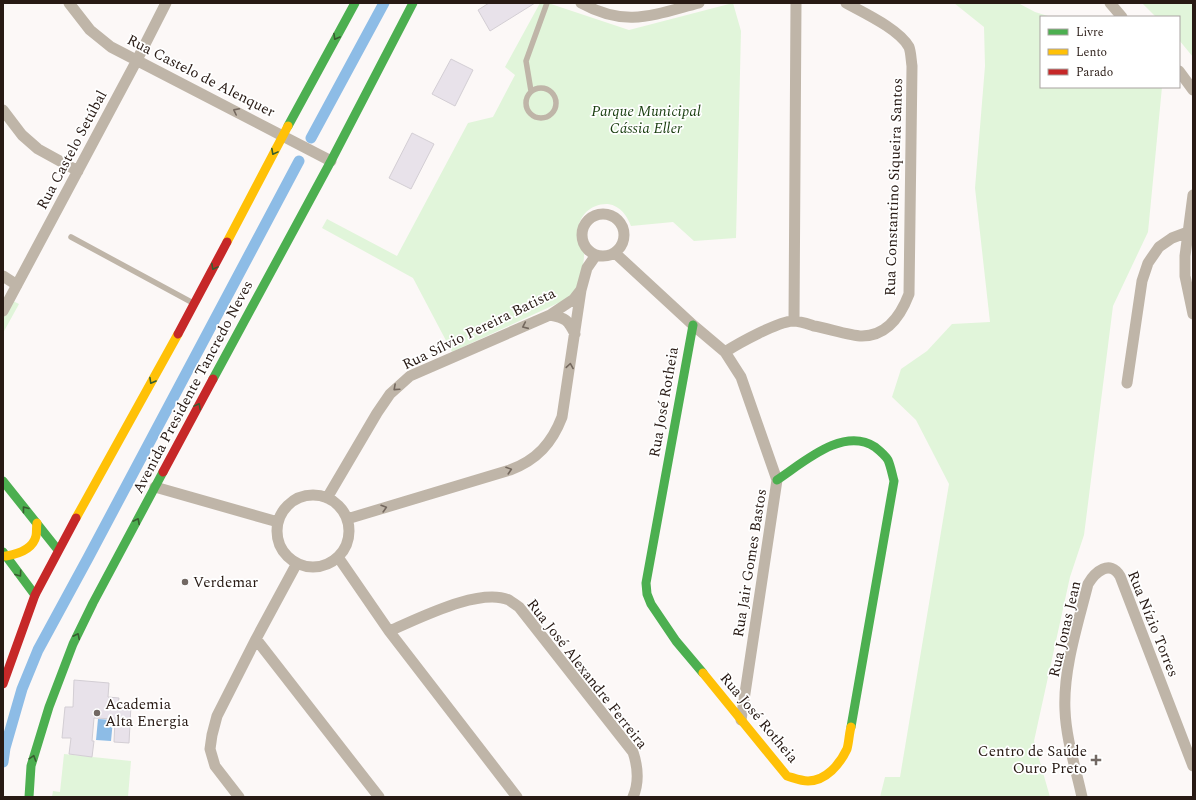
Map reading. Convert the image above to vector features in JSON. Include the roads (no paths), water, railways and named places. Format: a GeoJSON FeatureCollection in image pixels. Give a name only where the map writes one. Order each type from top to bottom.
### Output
{"type":"FeatureCollection","features":[{"type":"Feature","properties":{"kind":"main road"},"geometry":{"type":"LineString","coordinates":[[3,684],[35,595],[58,550],[195,304],[283,135],[355,3]]}},
{"type":"Feature","properties":{"kind":"main road","name":"Avenida Presidente Tancredo Neves"},"geometry":{"type":"LineString","coordinates":[[29,797],[31,766],[49,706],[73,644],[93,603],[331,161],[413,3]]}},
{"type":"Feature","properties":{"kind":"main road","name":"Rua José Rotheia"},"geometry":{"type":"LineString","coordinates":[[692,325],[646,583],[647,594],[651,604],[676,641],[787,776],[801,781],[813,782],[827,776],[838,766],[847,748],[894,481],[888,460],[878,448],[855,440],[844,440],[824,449],[777,480]]}},
{"type":"Feature","properties":{"kind":"main road"},"geometry":{"type":"LineString","coordinates":[[3,480],[58,550]]}},
{"type":"Feature","properties":{"kind":"main road"},"geometry":{"type":"LineString","coordinates":[[4,554],[16,554],[30,545],[36,537],[37,523]]}},
{"type":"Feature","properties":{"kind":"main road"},"geometry":{"type":"LineString","coordinates":[[4,554],[35,595]]}},
{"type":"Feature","properties":{"kind":"street","name":"Rua Castelo de Alenquer"},"geometry":{"type":"LineString","coordinates":[[69,3],[90,30],[111,47],[331,161]]}},
{"type":"Feature","properties":{"kind":"street","name":"Rua Castelo Setúbal"},"geometry":{"type":"LineString","coordinates":[[3,311],[166,3]]}},
{"type":"Feature","properties":{"kind":"street"},"geometry":{"type":"LineString","coordinates":[[581,3],[612,16],[629,18],[652,16],[699,3]]}},
{"type":"Feature","properties":{"kind":"street"},"geometry":{"type":"LineString","coordinates":[[794,321],[796,3]]}},
{"type":"Feature","properties":{"kind":"street","name":"Rua Constantino Siqueira Santos"},"geometry":{"type":"LineString","coordinates":[[725,352],[741,342],[776,326],[794,321],[861,336],[877,334],[889,326],[904,307],[908,294],[912,66],[909,48],[897,34],[872,17],[846,3]]}},
{"type":"Feature","properties":{"kind":"street"},"geometry":{"type":"LineString","coordinates":[[1110,3],[1121,16]]}},
{"type":"Feature","properties":{"kind":"street"},"geometry":{"type":"LineString","coordinates":[[1180,72],[1193,90]]}},
{"type":"Feature","properties":{"kind":"street"},"geometry":{"type":"LineString","coordinates":[[3,110],[22,135],[38,149],[78,171]]}},
{"type":"Feature","properties":{"kind":"street"},"geometry":{"type":"LineString","coordinates":[[1193,195],[1185,256],[1186,276],[1193,314]]}},
{"type":"Feature","properties":{"kind":"street"},"geometry":{"type":"LineString","coordinates":[[605,213],[614,216],[620,222],[624,230],[625,238],[615,253],[606,256],[596,255],[588,250],[583,243],[582,234],[584,226],[589,219],[596,214],[605,213]]}},
{"type":"Feature","properties":{"kind":"street"},"geometry":{"type":"LineString","coordinates":[[1127,383],[1142,281],[1148,263],[1159,247],[1172,238],[1188,232]]}},
{"type":"Feature","properties":{"kind":"street","name":"Rua Jair Gomes Bastos"},"geometry":{"type":"LineString","coordinates":[[615,253],[692,325],[725,352],[741,377],[777,480],[741,720]]}},
{"type":"Feature","properties":{"kind":"street"},"geometry":{"type":"LineString","coordinates":[[347,519],[521,466],[549,442],[562,417],[581,290],[587,268],[596,255]]}},
{"type":"Feature","properties":{"kind":"street"},"geometry":{"type":"LineString","coordinates":[[3,276],[17,285]]}},
{"type":"Feature","properties":{"kind":"street","name":"Rua Sílvio Pereira Batista"},"geometry":{"type":"LineString","coordinates":[[327,498],[377,413],[390,394],[410,376],[550,315],[574,299],[581,290]]}},
{"type":"Feature","properties":{"kind":"street"},"geometry":{"type":"LineString","coordinates":[[550,315],[561,317],[568,322],[575,334]]}},
{"type":"Feature","properties":{"kind":"street"},"geometry":{"type":"LineString","coordinates":[[155,487],[278,522]]}},
{"type":"Feature","properties":{"kind":"street"},"geometry":{"type":"LineString","coordinates":[[315,495],[327,498],[339,506],[347,519],[349,529],[348,540],[344,549],[338,557],[325,565],[311,567],[297,563],[289,558],[281,546],[277,532],[278,522],[283,511],[291,502],[302,496],[315,495]]}},
{"type":"Feature","properties":{"kind":"street"},"geometry":{"type":"LineString","coordinates":[[338,557],[389,631],[518,797]]}},
{"type":"Feature","properties":{"kind":"street"},"geometry":{"type":"LineString","coordinates":[[240,797],[215,766],[210,749],[212,735],[217,716],[297,563]]}},
{"type":"Feature","properties":{"kind":"street","name":"Rua Nízio Torres"},"geometry":{"type":"LineString","coordinates":[[1105,568],[1116,570],[1120,576],[1193,766]]}},
{"type":"Feature","properties":{"kind":"street","name":"Rua Jonas Jean"},"geometry":{"type":"LineString","coordinates":[[1082,797],[1067,730],[1065,710],[1066,691],[1069,662],[1088,584],[1098,571],[1105,568]]}},
{"type":"Feature","properties":{"kind":"street","name":"Rua José Alexandre Ferreira"},"geometry":{"type":"LineString","coordinates":[[389,631],[462,602],[481,597],[509,600],[519,608],[633,752],[637,765],[636,790],[633,797]]}},
{"type":"Feature","properties":{"kind":"street"},"geometry":{"type":"LineString","coordinates":[[256,639],[379,797]]}},
{"type":"Feature","properties":{"kind":"lane"},"geometry":{"type":"LineString","coordinates":[[531,91],[526,61],[547,3]]}},
{"type":"Feature","properties":{"kind":"lane"},"geometry":{"type":"LineString","coordinates":[[535,88],[544,88],[553,92],[556,107],[550,116],[540,118],[530,114],[525,104],[527,95],[531,91],[535,88]]}},
{"type":"Feature","properties":{"kind":"lane"},"geometry":{"type":"LineString","coordinates":[[71,237],[195,304]]}},
{"type":"Feature","properties":{"kind":"water"},"geometry":{"type":"Polygon","coordinates":[[[98,719],[113,720],[111,741],[96,740],[98,719]]]}},
{"type":"Feature","properties":{"kind":"waterway"},"geometry":{"type":"LineString","coordinates":[[311,138],[384,3]]}},
{"type":"Feature","properties":{"kind":"waterway"},"geometry":{"type":"LineString","coordinates":[[3,762],[5,748],[22,689],[38,650],[299,161]]}},
{"type":"Feature","properties":{"kind":"place","name":"Verdemar"},"geometry":{"type":"Point","coordinates":[185,582]}},
{"type":"Feature","properties":{"kind":"place","name":"Academia Alta Energia"},"geometry":{"type":"Point","coordinates":[97,713]}},
{"type":"Feature","properties":{"kind":"place","name":"Centro de Saúde Ouro Preto"},"geometry":{"type":"Point","coordinates":[1096,760]}},
{"type":"Feature","properties":{"kind":"park label","name":"Parque Municipal Cássia Eller"},"geometry":{"type":"Point","coordinates":[646,120]}}]}
